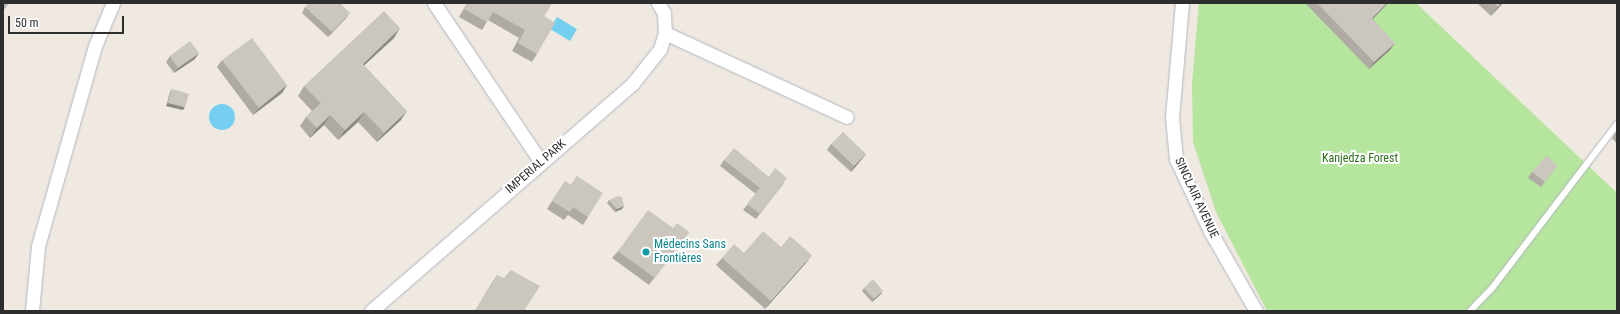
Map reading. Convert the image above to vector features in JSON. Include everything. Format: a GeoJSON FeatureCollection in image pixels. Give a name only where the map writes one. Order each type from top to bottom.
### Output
{"type":"FeatureCollection","features":[{"type":"Feature","properties":{"kind":"street"},"geometry":{"type":"LineString","coordinates":[[32,311],[38,246],[95,46],[113,3]]}},
{"type":"Feature","properties":{"kind":"street"},"geometry":{"type":"LineString","coordinates":[[434,3],[541,162]]}},
{"type":"Feature","properties":{"kind":"street","name":"IMPERIAL PARK"},"geometry":{"type":"LineString","coordinates":[[371,311],[633,83],[654,58],[664,33],[664,13],[658,3]]}},
{"type":"Feature","properties":{"kind":"street","name":"SINCLAIR AVENUE"},"geometry":{"type":"LineString","coordinates":[[1182,3],[1172,117],[1176,159],[1210,232],[1256,311]]}},
{"type":"Feature","properties":{"kind":"street"},"geometry":{"type":"LineString","coordinates":[[664,33],[847,117]]}},
{"type":"Feature","properties":{"kind":"lane"},"geometry":{"type":"LineString","coordinates":[[1470,311],[1493,288],[1617,124]]}},
{"type":"Feature","properties":{"kind":"green space","name":"Kanjedza Forest"},"geometry":{"type":"Polygon","coordinates":[[[1199,3],[1416,3],[1617,193],[1617,311],[1267,311],[1216,212],[1193,142],[1192,84],[1199,3]]]}},
{"type":"Feature","properties":{"kind":"water"},"geometry":{"type":"Polygon","coordinates":[[[557,17],[577,29],[570,41],[550,29],[557,17]]]}},
{"type":"Feature","properties":{"kind":"water"},"geometry":{"type":"Polygon","coordinates":[[[222,104],[231,108],[235,117],[231,126],[222,130],[213,126],[209,117],[213,108],[222,104]]]}},
{"type":"Feature","properties":{"kind":"building"},"geometry":{"type":"Polygon","coordinates":[[[309,3],[340,3],[350,13],[332,32],[305,7],[309,3]]]}},
{"type":"Feature","properties":{"kind":"building"},"geometry":{"type":"Polygon","coordinates":[[[468,3],[552,3],[544,16],[555,23],[537,54],[518,43],[525,30],[493,12],[487,22],[464,9],[468,3]]]}},
{"type":"Feature","properties":{"kind":"building"},"geometry":{"type":"Polygon","coordinates":[[[1317,3],[1387,3],[1372,18],[1395,43],[1374,62],[1317,3]]]}},
{"type":"Feature","properties":{"kind":"building"},"geometry":{"type":"Polygon","coordinates":[[[1493,3],[1501,3],[1498,7],[1493,3]]]}},
{"type":"Feature","properties":{"kind":"building"},"geometry":{"type":"Polygon","coordinates":[[[384,11],[400,28],[363,64],[407,111],[384,133],[364,112],[345,130],[330,115],[317,128],[306,117],[321,103],[304,86],[384,11]]]}},
{"type":"Feature","properties":{"kind":"building"},"geometry":{"type":"Polygon","coordinates":[[[252,38],[287,85],[259,108],[222,60],[252,38]]]}},
{"type":"Feature","properties":{"kind":"building"},"geometry":{"type":"Polygon","coordinates":[[[190,41],[199,53],[178,68],[170,56],[190,41]]]}},
{"type":"Feature","properties":{"kind":"building"},"geometry":{"type":"Polygon","coordinates":[[[172,89],[189,94],[185,107],[168,103],[172,89]]]}},
{"type":"Feature","properties":{"kind":"building"},"geometry":{"type":"Polygon","coordinates":[[[843,132],[866,154],[854,166],[831,144],[843,132]]]}},
{"type":"Feature","properties":{"kind":"building"},"geometry":{"type":"Polygon","coordinates":[[[734,148],[769,177],[775,168],[787,178],[760,214],[747,204],[760,188],[724,160],[734,148]]]}},
{"type":"Feature","properties":{"kind":"building"},"geometry":{"type":"Polygon","coordinates":[[[1547,155],[1557,166],[1545,182],[1532,172],[1547,155]]]}},
{"type":"Feature","properties":{"kind":"building"},"geometry":{"type":"Polygon","coordinates":[[[577,176],[603,193],[588,217],[573,207],[570,212],[552,201],[565,181],[571,185],[577,176]]]}},
{"type":"Feature","properties":{"kind":"building"},"geometry":{"type":"Polygon","coordinates":[[[618,196],[622,197],[624,206],[617,209],[609,200],[618,196]]]}},
{"type":"Feature","properties":{"kind":"building","name":"Médecins Sans Frontières"},"geometry":{"type":"Polygon","coordinates":[[[648,210],[673,228],[677,223],[689,232],[655,278],[618,251],[648,210]]]}},
{"type":"Feature","properties":{"kind":"building"},"geometry":{"type":"Polygon","coordinates":[[[763,231],[781,247],[790,236],[812,255],[771,301],[722,258],[734,244],[744,253],[763,231]]]}},
{"type":"Feature","properties":{"kind":"building"},"geometry":{"type":"Polygon","coordinates":[[[511,270],[540,286],[524,311],[475,311],[497,275],[504,278],[511,270]]]}},
{"type":"Feature","properties":{"kind":"building"},"geometry":{"type":"Polygon","coordinates":[[[873,279],[883,291],[874,299],[864,288],[873,279]]]}},
{"type":"Feature","properties":{"kind":"place","name":"Médecins Sans Frontières"},"geometry":{"type":"Point","coordinates":[646,252]}}]}
